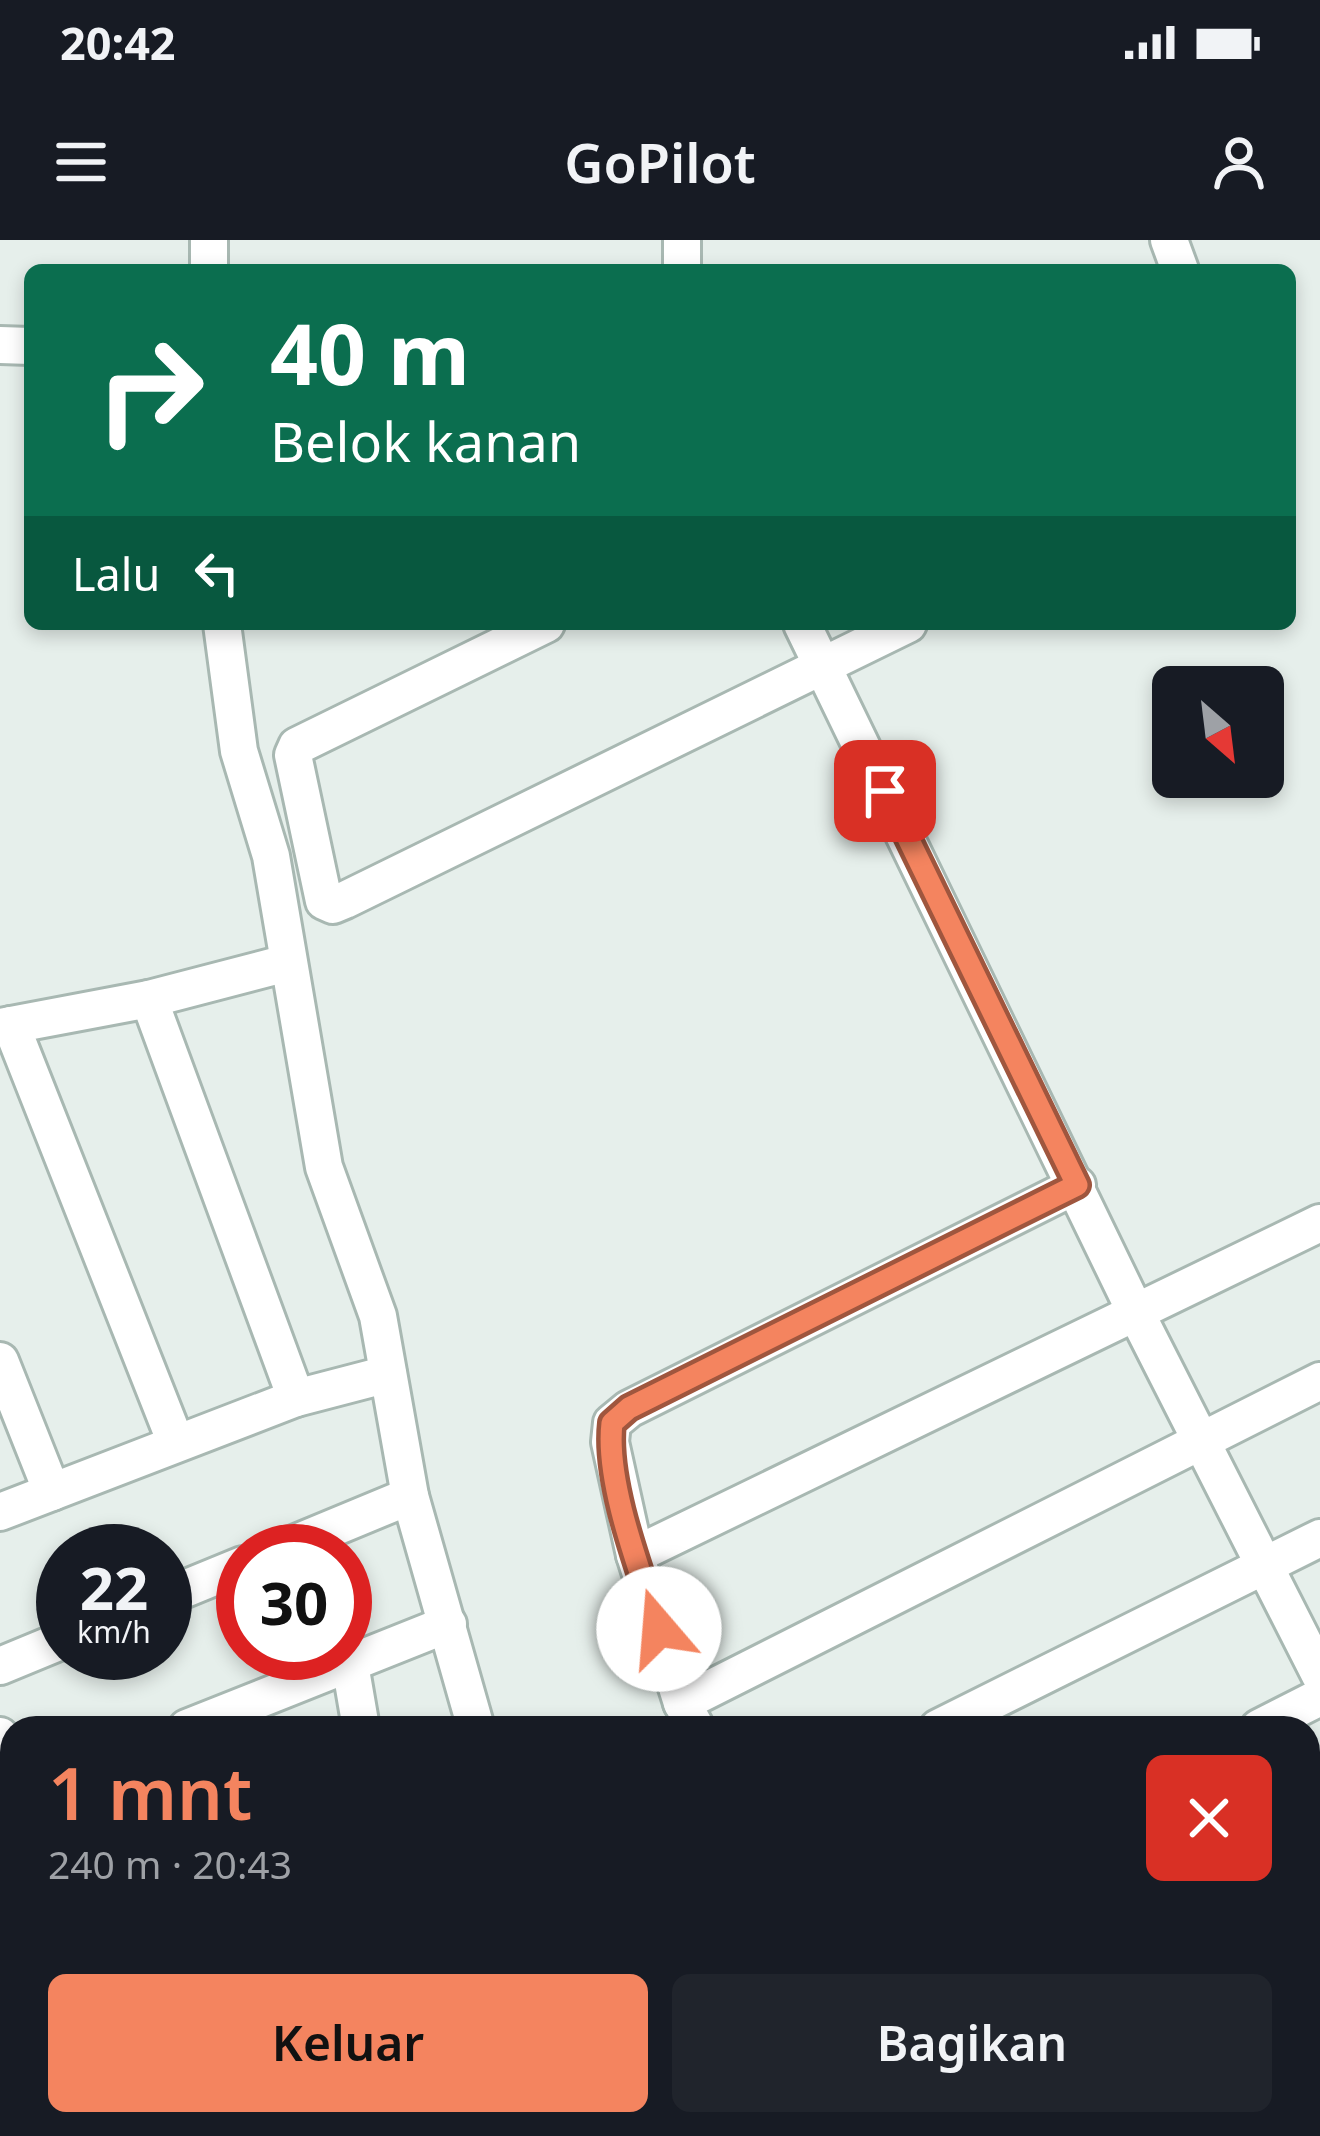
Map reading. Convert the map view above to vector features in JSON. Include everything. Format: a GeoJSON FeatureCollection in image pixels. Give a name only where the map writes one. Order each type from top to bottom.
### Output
{"type":"FeatureCollection","features":[{"type":"Feature","properties":{"kind":"street"},"geometry":{"type":"LineString","coordinates":[[223,630],[239,751],[272,856],[324,1166],[378,1316],[410,1496],[473,1716]]}},
{"type":"Feature","properties":{"kind":"street"},"geometry":{"type":"LineString","coordinates":[[534,630],[297,746],[292,755],[324,901],[345,900],[896,630]]}},
{"type":"Feature","properties":{"kind":"street"},"geometry":{"type":"LineString","coordinates":[[805,630],[1136,1313],[1320,1675]]}},
{"type":"Feature","properties":{"kind":"street"},"geometry":{"type":"LineString","coordinates":[[176,1444],[6,1026],[149,999],[287,963]]}},
{"type":"Feature","properties":{"kind":"street"},"geometry":{"type":"LineString","coordinates":[[149,999],[296,1398]]}},
{"type":"Feature","properties":{"kind":"street"},"geometry":{"type":"LineString","coordinates":[[1077,1185],[629,1408],[612,1423],[610,1442],[635,1556],[689,1715],[1201,1439],[1320,1382]]}},
{"type":"Feature","properties":{"kind":"street"},"geometry":{"type":"LineString","coordinates":[[635,1556],[1320,1223]]}},
{"type":"Feature","properties":{"kind":"street"},"geometry":{"type":"LineString","coordinates":[[0,1361],[52,1492]]}},
{"type":"Feature","properties":{"kind":"street"},"geometry":{"type":"LineString","coordinates":[[0,1513],[296,1398],[388,1374]]}},
{"type":"Feature","properties":{"kind":"street"},"geometry":{"type":"LineString","coordinates":[[343,1524],[410,1496]]}},
{"type":"Feature","properties":{"kind":"street"},"geometry":{"type":"LineString","coordinates":[[962,1716],[1320,1538]]}},
{"type":"Feature","properties":{"kind":"street"},"geometry":{"type":"LineString","coordinates":[[372,1655],[448,1624]]}},
{"type":"Feature","properties":{"kind":"street"},"geometry":{"type":"LineString","coordinates":[[0,1666],[36,1651]]}},
{"type":"Feature","properties":{"kind":"street"},"geometry":{"type":"LineString","coordinates":[[218,1716],[309,1680]]}},
{"type":"Feature","properties":{"kind":"street"},"geometry":{"type":"LineString","coordinates":[[353,1680],[359,1716]]}},
{"type":"Feature","properties":{"kind":"street"},"geometry":{"type":"LineString","coordinates":[[1283,1716],[1320,1697]]}},
{"type":"Feature","properties":{"kind":"route"},"geometry":{"type":"LineString","coordinates":[[659,1629],[635,1556],[610,1442],[612,1423],[629,1408],[1077,1185],[885,791]]}}]}
